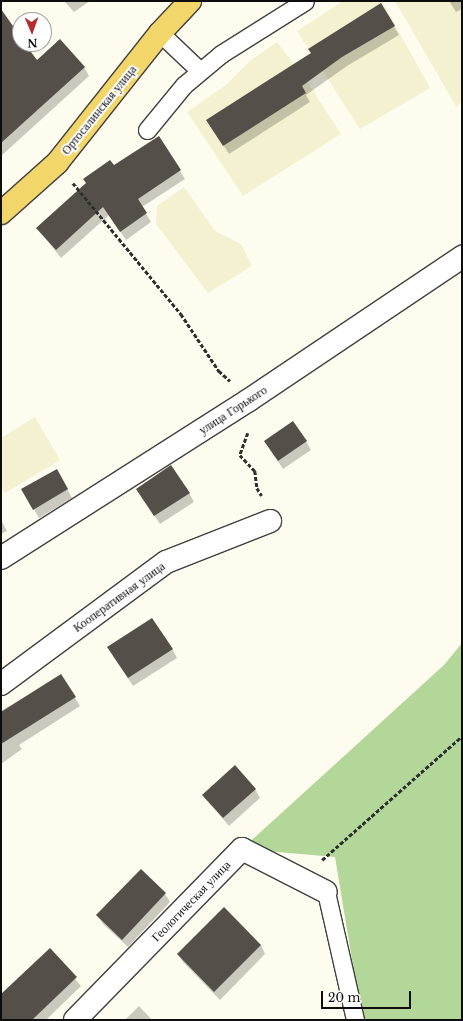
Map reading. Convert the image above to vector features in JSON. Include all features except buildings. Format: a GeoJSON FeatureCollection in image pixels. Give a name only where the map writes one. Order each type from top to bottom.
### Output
{"type":"FeatureCollection","features":[{"type":"Feature","properties":{"kind":"main road","name":"Ортосалинская улица"},"geometry":{"type":"LineString","coordinates":[[1,213],[57,163],[160,33],[190,1]]}},
{"type":"Feature","properties":{"kind":"street","name":"улица Горького"},"geometry":{"type":"LineString","coordinates":[[1,558],[249,400],[462,257]]}},
{"type":"Feature","properties":{"kind":"street","name":"Кооперативная улица"},"geometry":{"type":"LineString","coordinates":[[1,684],[166,562],[270,521]]}},
{"type":"Feature","properties":{"kind":"street","name":"Геологическая улица"},"geometry":{"type":"LineString","coordinates":[[75,1020],[242,849],[326,892]]}},
{"type":"Feature","properties":{"kind":"lane"},"geometry":{"type":"LineString","coordinates":[[147,130],[184,85],[220,54],[305,1]]}},
{"type":"Feature","properties":{"kind":"lane"},"geometry":{"type":"LineString","coordinates":[[160,33],[200,71]]}},
{"type":"Feature","properties":{"kind":"lane"},"geometry":{"type":"LineString","coordinates":[[326,892],[355,1020]]}},
{"type":"Feature","properties":{"kind":"path"},"geometry":{"type":"LineString","coordinates":[[57,163],[181,314],[219,371],[249,400],[248,436],[240,455],[255,471],[257,488],[267,504],[270,521]]}},
{"type":"Feature","properties":{"kind":"path"},"geometry":{"type":"LineString","coordinates":[[301,879],[462,736]]}},
{"type":"Feature","properties":{"kind":"shaded area"},"geometry":{"type":"Polygon","coordinates":[[[343,1],[382,1],[430,88],[360,129],[297,31],[343,1]]]}},
{"type":"Feature","properties":{"kind":"shaded area"},"geometry":{"type":"Polygon","coordinates":[[[395,1],[462,1],[462,99],[457,108],[395,1]]]}},
{"type":"Feature","properties":{"kind":"shaded area"},"geometry":{"type":"Polygon","coordinates":[[[277,42],[308,83],[341,134],[243,196],[187,112],[226,85],[251,60],[277,42]]]}},
{"type":"Feature","properties":{"kind":"shaded area"},"geometry":{"type":"Polygon","coordinates":[[[184,187],[215,231],[241,244],[252,266],[208,293],[156,224],[157,206],[184,187]]]}},
{"type":"Feature","properties":{"kind":"shaded area"},"geometry":{"type":"Polygon","coordinates":[[[35,417],[60,460],[5,493],[1,487],[1,438],[35,417]]]}},
{"type":"Feature","properties":{"kind":"green space"},"geometry":{"type":"Polygon","coordinates":[[[462,643],[462,1020],[362,1020],[335,857],[242,849],[444,665],[462,643]]]}}]}
